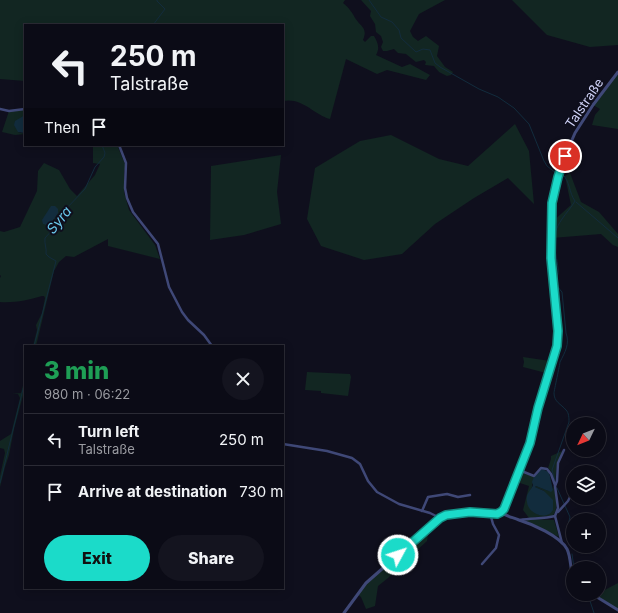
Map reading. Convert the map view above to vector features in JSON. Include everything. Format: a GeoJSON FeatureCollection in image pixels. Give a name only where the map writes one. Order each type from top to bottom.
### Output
{"type":"FeatureCollection","features":[{"type":"Feature","properties":{"kind":"street","name":"Talstraße"},"geometry":{"type":"LineString","coordinates":[[501,512],[530,443],[538,408],[557,346],[558,331],[551,258],[552,203],[556,185],[565,156],[575,133],[593,105],[618,72]]}},
{"type":"Feature","properties":{"kind":"street"},"geometry":{"type":"LineString","coordinates":[[0,109],[24,109]]}},
{"type":"Feature","properties":{"kind":"street"},"geometry":{"type":"LineString","coordinates":[[119,146],[126,163],[125,188],[127,198],[133,212],[158,244],[169,287],[182,312],[211,345]]}},
{"type":"Feature","properties":{"kind":"street"},"geometry":{"type":"LineString","coordinates":[[284,444],[327,451],[352,458],[360,464],[368,481],[377,492],[399,504],[430,513],[440,518]]}},
{"type":"Feature","properties":{"kind":"street"},"geometry":{"type":"LineString","coordinates":[[555,486],[557,481],[558,464],[564,450]]}},
{"type":"Feature","properties":{"kind":"street"},"geometry":{"type":"LineString","coordinates":[[519,470],[534,476],[537,470],[541,468],[547,469],[551,474],[555,486],[557,513]]}},
{"type":"Feature","properties":{"kind":"street"},"geometry":{"type":"LineString","coordinates":[[422,511],[428,497],[447,494],[458,498],[470,495]]}},
{"type":"Feature","properties":{"kind":"street"},"geometry":{"type":"LineString","coordinates":[[520,520],[555,516],[566,503]]}},
{"type":"Feature","properties":{"kind":"street"},"geometry":{"type":"LineString","coordinates":[[344,613],[366,583],[440,518],[446,515],[462,512],[497,514],[501,512],[550,534],[566,547],[570,561]]}},
{"type":"Feature","properties":{"kind":"street"},"geometry":{"type":"LineString","coordinates":[[482,564],[496,548],[499,535],[493,524],[490,513]]}},
{"type":"Feature","properties":{"kind":"street"},"geometry":{"type":"LineString","coordinates":[[555,516],[562,543]]}},
{"type":"Feature","properties":{"kind":"street"},"geometry":{"type":"LineString","coordinates":[[603,601],[618,610]]}},
{"type":"Feature","properties":{"kind":"green space"},"geometry":{"type":"Polygon","coordinates":[[[0,0],[345,0],[343,3],[350,10],[364,30],[365,33],[363,40],[365,42],[371,36],[374,36],[377,41],[378,50],[376,55],[402,67],[410,64],[430,75],[426,80],[387,70],[377,74],[346,59],[330,119],[296,101],[284,101],[284,24],[24,24],[24,81],[0,79],[0,0]]]}},
{"type":"Feature","properties":{"kind":"green space"},"geometry":{"type":"Polygon","coordinates":[[[361,0],[445,0],[419,14],[410,31],[413,37],[418,41],[426,36],[439,46],[437,56],[445,67],[453,72],[451,75],[447,76],[439,72],[434,66],[425,65],[426,62],[424,60],[416,62],[406,54],[398,53],[394,49],[383,51],[381,47],[383,42],[381,36],[376,32],[375,24],[370,16],[371,11],[361,0]]]}},
{"type":"Feature","properties":{"kind":"green space"},"geometry":{"type":"Polygon","coordinates":[[[512,0],[618,0],[618,45],[590,47],[547,35],[512,0]]]}},
{"type":"Feature","properties":{"kind":"green space"},"geometry":{"type":"Polygon","coordinates":[[[618,72],[618,129],[592,125],[595,115],[600,109],[593,105],[618,72]]]}},
{"type":"Feature","properties":{"kind":"green space"},"geometry":{"type":"Polygon","coordinates":[[[24,109],[24,118],[18,132],[24,134],[15,135],[2,132],[9,111],[24,109]]]}},
{"type":"Feature","properties":{"kind":"green space"},"geometry":{"type":"Polygon","coordinates":[[[515,124],[529,151],[534,204],[508,178],[474,198],[435,224],[402,254],[364,260],[321,246],[307,219],[315,168],[360,141],[391,135],[439,159],[468,166],[515,124]]]}},
{"type":"Feature","properties":{"kind":"green space"},"geometry":{"type":"Polygon","coordinates":[[[93,146],[117,146],[126,166],[124,172],[124,192],[129,210],[155,245],[160,259],[108,246],[108,239],[74,257],[66,256],[59,262],[54,271],[36,345],[33,345],[37,330],[36,325],[42,313],[45,298],[42,296],[21,301],[0,302],[0,231],[4,232],[20,227],[37,191],[38,171],[44,163],[59,170],[70,189],[77,196],[95,175],[100,164],[93,163],[93,146]]]}},
{"type":"Feature","properties":{"kind":"green space"},"geometry":{"type":"Polygon","coordinates":[[[281,155],[277,192],[281,224],[244,235],[210,240],[211,166],[281,155]]]}},
{"type":"Feature","properties":{"kind":"green space"},"geometry":{"type":"Polygon","coordinates":[[[570,173],[581,202],[599,212],[618,234],[618,247],[613,245],[601,234],[552,238],[552,222],[571,205],[565,176],[570,173]]]}},
{"type":"Feature","properties":{"kind":"green space"},"geometry":{"type":"Polygon","coordinates":[[[523,357],[550,361],[546,373],[523,367],[523,357]]]}},
{"type":"Feature","properties":{"kind":"green space"},"geometry":{"type":"Polygon","coordinates":[[[307,372],[350,374],[351,377],[348,396],[321,393],[321,391],[305,390],[307,372]]]}},
{"type":"Feature","properties":{"kind":"green space"},"geometry":{"type":"Polygon","coordinates":[[[24,382],[24,392],[0,487],[0,476],[5,453],[4,449],[0,448],[0,441],[11,434],[20,398],[18,394],[12,394],[21,393],[24,382]]]}},
{"type":"Feature","properties":{"kind":"green space"},"geometry":{"type":"Polygon","coordinates":[[[562,451],[557,463],[555,482],[553,474],[548,468],[551,456],[562,451]]]}},
{"type":"Feature","properties":{"kind":"green space"},"geometry":{"type":"Polygon","coordinates":[[[522,472],[535,477],[532,485],[533,499],[535,513],[540,515],[547,515],[544,491],[535,487],[536,486],[549,491],[553,490],[553,484],[556,496],[556,510],[552,516],[529,518],[523,510],[529,486],[517,482],[517,480],[519,481],[522,472]]]}},
{"type":"Feature","properties":{"kind":"green space"},"geometry":{"type":"Polygon","coordinates":[[[529,519],[554,520],[559,537],[526,521],[529,519]]]}},
{"type":"Feature","properties":{"kind":"green space"},"geometry":{"type":"Polygon","coordinates":[[[429,529],[427,541],[378,586],[375,606],[366,609],[361,597],[357,594],[366,583],[429,529]]]}},
{"type":"Feature","properties":{"kind":"green space"},"geometry":{"type":"Polygon","coordinates":[[[618,583],[618,610],[605,601],[606,589],[618,583]]]}},
{"type":"Feature","properties":{"kind":"water"},"geometry":{"type":"Polygon","coordinates":[[[24,116],[24,133],[18,132],[14,125],[15,121],[24,116]]]}},
{"type":"Feature","properties":{"kind":"water"},"geometry":{"type":"Polygon","coordinates":[[[51,206],[55,206],[58,209],[58,213],[50,225],[43,224],[42,220],[51,206]]]}},
{"type":"Feature","properties":{"kind":"water"},"geometry":{"type":"Polygon","coordinates":[[[542,469],[549,472],[553,490],[551,492],[536,486],[535,487],[544,491],[553,500],[553,510],[547,515],[538,515],[534,513],[528,506],[527,499],[533,485],[532,482],[534,478],[538,471],[542,469]]]}},
{"type":"Feature","properties":{"kind":"waterway","name":"Syra"},"geometry":{"type":"LineString","coordinates":[[154,24],[165,9],[157,0]]}},
{"type":"Feature","properties":{"kind":"waterway"},"geometry":{"type":"LineString","coordinates":[[369,0],[381,17],[392,22],[399,30],[401,38],[416,52],[423,49],[430,50],[435,63],[440,67],[479,89],[498,97],[514,108],[529,124],[544,161],[547,166],[556,173]]}},
{"type":"Feature","properties":{"kind":"waterway","name":"Syra"},"geometry":{"type":"LineString","coordinates":[[34,345],[56,261],[46,254],[45,238],[55,227],[56,222],[65,210],[85,189],[95,167],[104,157],[105,153],[102,146]]}},
{"type":"Feature","properties":{"kind":"waterway"},"geometry":{"type":"LineString","coordinates":[[555,481],[552,470],[569,422],[569,417],[568,413],[556,401],[554,396],[560,362],[564,355],[567,341],[562,292],[556,282],[558,269],[554,238],[558,226],[575,201],[567,180],[563,175]]}},
{"type":"Feature","properties":{"kind":"waterway"},"geometry":{"type":"LineString","coordinates":[[576,202],[618,238]]}},
{"type":"Feature","properties":{"kind":"waterway","name":"Syra"},"geometry":{"type":"LineString","coordinates":[[0,483],[24,385]]}},
{"type":"Feature","properties":{"kind":"waterway"},"geometry":{"type":"LineString","coordinates":[[557,488],[568,513]]}},
{"type":"Feature","properties":{"kind":"waterway"},"geometry":{"type":"LineString","coordinates":[[572,554],[573,561]]}},
{"type":"Feature","properties":{"kind":"waterway"},"geometry":{"type":"LineString","coordinates":[[590,601],[594,613]]}},
{"type":"Feature","properties":{"kind":"route"},"geometry":{"type":"LineString","coordinates":[[398,555],[440,518],[446,515],[462,512],[500,514],[504,509],[509,492],[530,443],[538,408],[557,346],[558,331],[551,258],[552,203],[565,156]]}}]}
